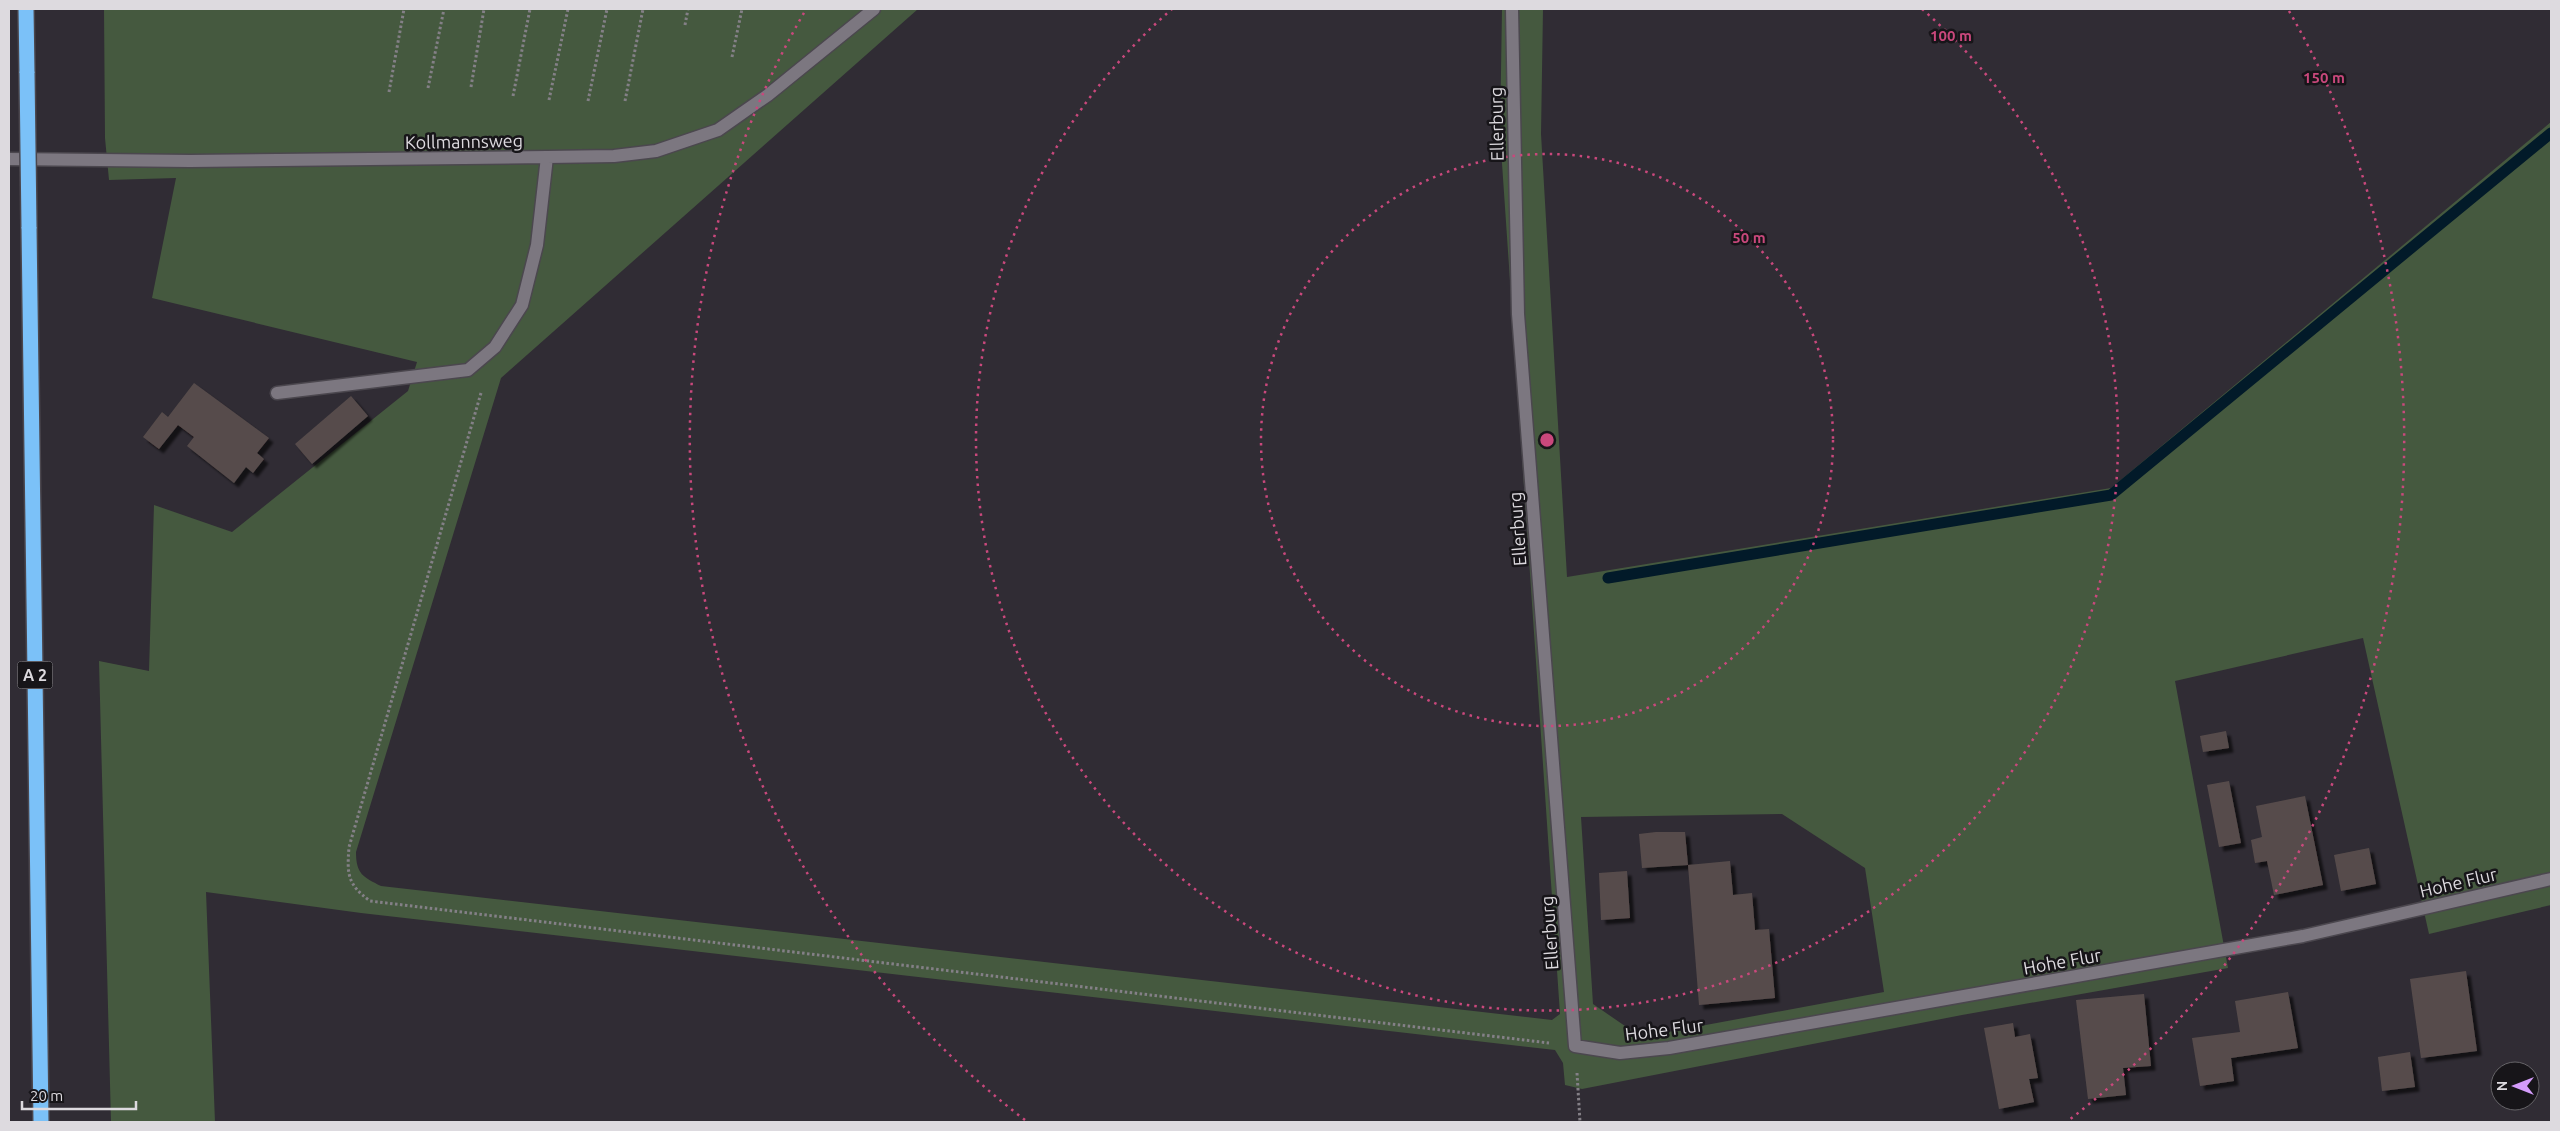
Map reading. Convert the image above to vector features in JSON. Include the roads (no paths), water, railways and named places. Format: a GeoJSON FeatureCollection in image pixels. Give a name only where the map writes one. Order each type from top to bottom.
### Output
{"type":"FeatureCollection","features":[{"type":"Feature","properties":{"kind":"highway","name":"A 2"},"geometry":{"type":"LineString","coordinates":[[26,9],[41,1122]]}},
{"type":"Feature","properties":{"kind":"street","name":"Kollmannsweg"},"geometry":{"type":"LineString","coordinates":[[9,159],[200,160],[547,157],[614,156],[656,151],[718,130],[768,94],[874,9]]}},
{"type":"Feature","properties":{"kind":"street","name":"Ellerburg"},"geometry":{"type":"LineString","coordinates":[[1512,9],[1518,314],[1575,1046]]}},
{"type":"Feature","properties":{"kind":"street"},"geometry":{"type":"LineString","coordinates":[[277,393],[468,370],[495,347],[522,305],[537,245],[547,157]]}},
{"type":"Feature","properties":{"kind":"street","name":"Hohe Flur"},"geometry":{"type":"LineString","coordinates":[[1575,1046],[1620,1053],[1669,1048],[2303,936],[2551,879]]}},
{"type":"Feature","properties":{"kind":"waterway"},"geometry":{"type":"LineString","coordinates":[[1608,578],[2111,495],[2551,133]]}}]}
